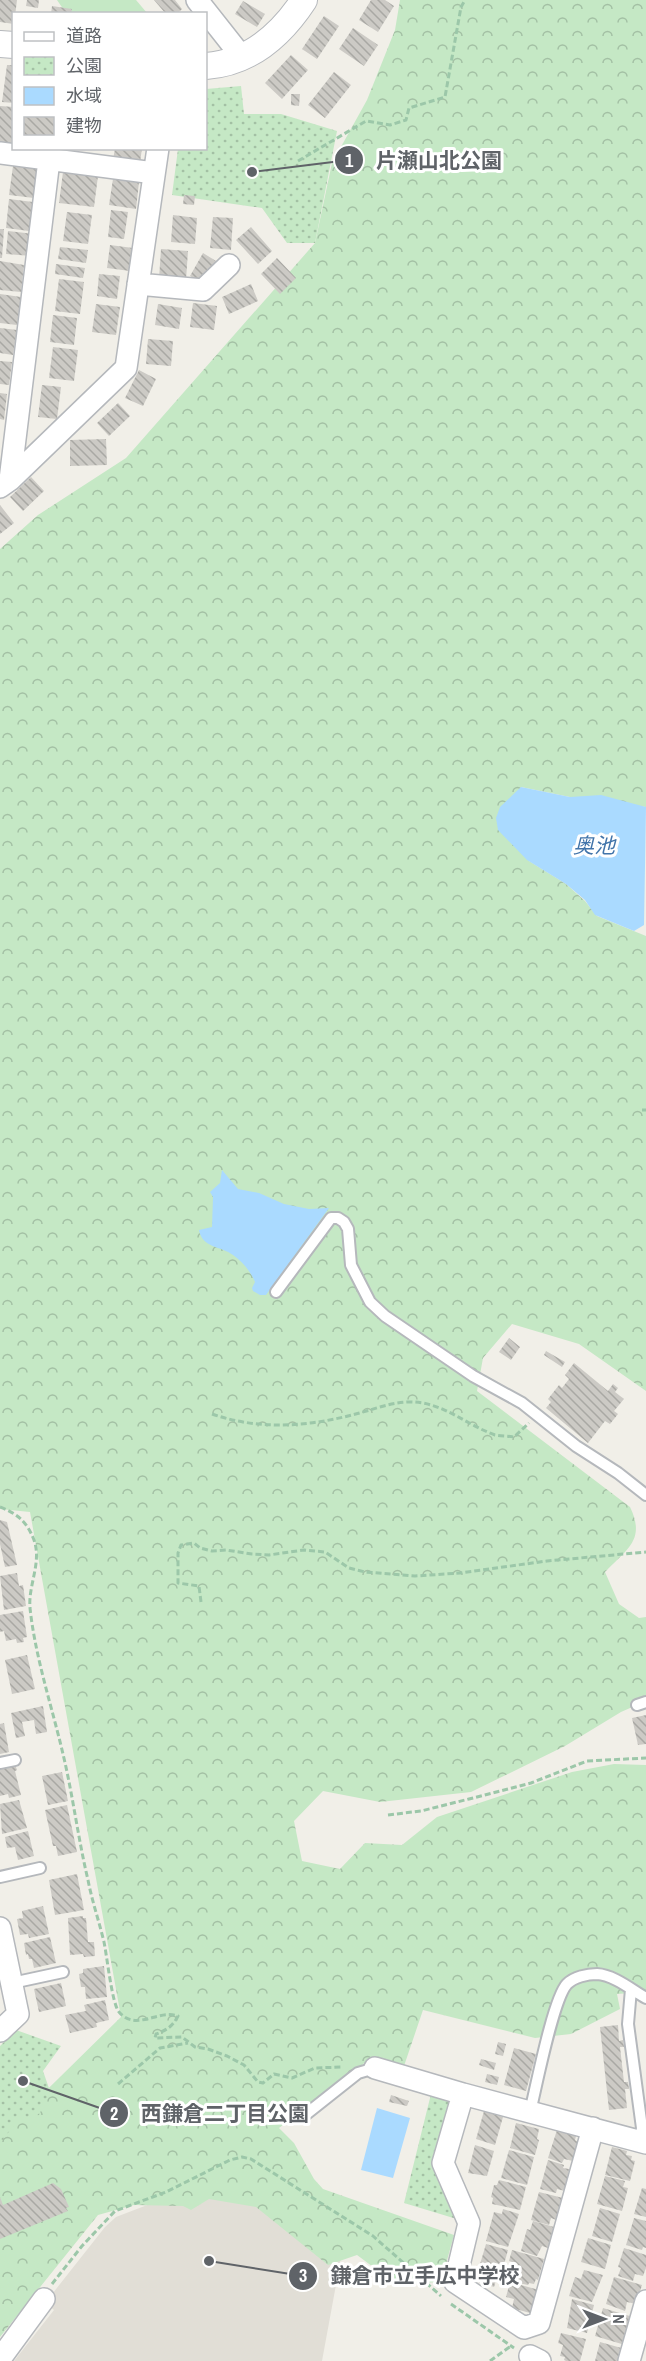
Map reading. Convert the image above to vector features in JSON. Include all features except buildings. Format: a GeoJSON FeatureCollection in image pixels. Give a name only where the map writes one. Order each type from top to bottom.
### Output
{"type":"FeatureCollection","features":[{"type":"Feature","properties":{"kind":"street"},"geometry":{"type":"LineString","coordinates":[[197,0],[206,12]]}},
{"type":"Feature","properties":{"kind":"street"},"geometry":{"type":"LineString","coordinates":[[207,66],[242,57],[260,47],[282,31],[304,0]]}},
{"type":"Feature","properties":{"kind":"street"},"geometry":{"type":"LineString","coordinates":[[207,13],[242,57]]}},
{"type":"Feature","properties":{"kind":"street"},"geometry":{"type":"LineString","coordinates":[[5,483],[126,368],[158,150]]}},
{"type":"Feature","properties":{"kind":"street"},"geometry":{"type":"LineString","coordinates":[[0,153],[154,173]]}},
{"type":"Feature","properties":{"kind":"street"},"geometry":{"type":"LineString","coordinates":[[5,483],[49,159]]}},
{"type":"Feature","properties":{"kind":"street"},"geometry":{"type":"LineString","coordinates":[[138,284],[203,290],[230,265]]}},
{"type":"Feature","properties":{"kind":"street"},"geometry":{"type":"LineString","coordinates":[[0,1928],[18,2014],[0,2031]]}},
{"type":"Feature","properties":{"kind":"street"},"geometry":{"type":"LineString","coordinates":[[369,2069],[643,2143]]}},
{"type":"Feature","properties":{"kind":"street"},"geometry":{"type":"LineString","coordinates":[[463,2094],[443,2163],[469,2223],[455,2282],[524,2328],[539,2323],[593,2128]]}},
{"type":"Feature","properties":{"kind":"street"},"geometry":{"type":"LineString","coordinates":[[0,2359],[44,2299]]}},
{"type":"Feature","properties":{"kind":"street"},"geometry":{"type":"LineString","coordinates":[[629,2361],[646,2301]]}},
{"type":"Feature","properties":{"kind":"lane"},"geometry":{"type":"LineString","coordinates":[[276,1292],[331,1218],[338,1218],[348,1229],[351,1265],[370,1302],[385,1316],[473,1376],[522,1403],[576,1446],[618,1473],[646,1495]]}},
{"type":"Feature","properties":{"kind":"lane"},"geometry":{"type":"LineString","coordinates":[[0,1763],[15,1760]]}},
{"type":"Feature","properties":{"kind":"lane"},"geometry":{"type":"LineString","coordinates":[[0,1876],[40,1868]]}},
{"type":"Feature","properties":{"kind":"lane"},"geometry":{"type":"LineString","coordinates":[[12,1983],[63,1972]]}},
{"type":"Feature","properties":{"kind":"lane"},"geometry":{"type":"LineString","coordinates":[[530,2112],[558,2001],[568,1983],[577,1978],[598,1974],[646,1998]]}},
{"type":"Feature","properties":{"kind":"lane"},"geometry":{"type":"LineString","coordinates":[[631,1989],[628,2024],[643,2143]]}},
{"type":"Feature","properties":{"kind":"lane"},"geometry":{"type":"LineString","coordinates":[[305,2115],[358,2073],[369,2069]]}},
{"type":"Feature","properties":{"kind":"path"},"geometry":{"type":"LineString","coordinates":[[298,161],[366,121],[390,125],[405,120],[409,108],[445,97],[461,0]]}},
{"type":"Feature","properties":{"kind":"path"},"geometry":{"type":"LineString","coordinates":[[461,7],[465,0]]}},
{"type":"Feature","properties":{"kind":"path"},"geometry":{"type":"LineString","coordinates":[[212,1414],[230,1420],[260,1425],[294,1426],[327,1422],[405,1402],[443,1408],[496,1435],[514,1437],[538,1416]]}},
{"type":"Feature","properties":{"kind":"path"},"geometry":{"type":"LineString","coordinates":[[0,1507],[16,1514],[25,1522],[35,1542],[37,1562],[30,1584],[30,1608],[50,1708],[68,1775],[88,1881],[104,1939],[114,2002],[118,2012],[129,2020],[142,2021],[158,2014],[178,2016],[175,2024],[156,2034],[155,2038],[182,2037],[195,2048],[208,2049],[244,2065],[258,2082],[263,2083],[274,2074],[292,2078],[315,2068],[341,2067],[352,2062],[369,2069]]}},
{"type":"Feature","properties":{"kind":"path"},"geometry":{"type":"LineString","coordinates":[[201,1602],[199,1586],[178,1584],[178,1553],[181,1545],[194,1543],[200,1548],[212,1551],[226,1550],[269,1555],[304,1550],[325,1552],[349,1568],[365,1572],[415,1576],[646,1552]]}},
{"type":"Feature","properties":{"kind":"path"},"geometry":{"type":"LineString","coordinates":[[388,1815],[420,1811],[509,1789],[587,1761],[646,1758]]}},
{"type":"Feature","properties":{"kind":"path"},"geometry":{"type":"LineString","coordinates":[[118,2084],[160,2048],[188,2043]]}},
{"type":"Feature","properties":{"kind":"path"},"geometry":{"type":"LineString","coordinates":[[44,2299],[49,2288],[82,2246],[115,2211],[166,2192],[230,2160],[242,2157],[251,2159],[373,2236],[442,2297]]}},
{"type":"Feature","properties":{"kind":"path"},"geometry":{"type":"LineString","coordinates":[[451,2304],[511,2346],[535,2358]]}},
{"type":"Feature","properties":{"kind":"path"},"geometry":{"type":"LineString","coordinates":[[490,2361],[511,2346]]}},
{"type":"Feature","properties":{"kind":"shaded area"},"geometry":{"type":"Polygon","coordinates":[[[233,2163],[347,2225],[322,2361],[14,2361],[54,2310],[49,2306],[49,2298],[105,2227],[116,2217],[176,2194],[233,2163]]]}},
{"type":"Feature","properties":{"kind":"green space"},"geometry":{"type":"Polygon","coordinates":[[[57,0],[136,0],[146,12],[65,12],[57,0]]]}},
{"type":"Feature","properties":{"kind":"green space"},"geometry":{"type":"Polygon","coordinates":[[[400,0],[646,0],[646,807],[570,797],[521,787],[529,861],[566,884],[585,901],[597,916],[646,936],[646,1391],[579,1344],[512,1324],[483,1358],[477,1391],[630,1507],[636,1528],[635,1536],[627,1550],[605,1572],[619,1604],[639,1618],[646,1617],[646,1701],[621,1712],[565,1746],[471,1792],[380,1802],[323,1791],[294,1821],[302,1861],[340,1869],[365,1843],[402,1845],[437,1817],[572,1772],[614,1764],[646,1765],[646,1992],[617,1994],[620,2009],[571,2034],[535,2038],[423,2010],[404,2066],[371,2058],[279,2128],[294,2143],[314,2179],[323,2189],[454,2235],[441,2282],[396,2284],[357,2255],[328,2265],[256,2207],[209,2199],[191,2210],[183,2206],[134,2205],[98,2215],[0,2337],[0,2136],[121,2017],[30,1512],[0,1509],[0,549],[38,515],[126,458],[315,243],[332,163],[367,100],[395,30],[400,0]]]}},
{"type":"Feature","properties":{"kind":"green space"},"geometry":{"type":"Polygon","coordinates":[[[241,86],[244,114],[281,114],[337,131],[315,243],[287,243],[262,208],[172,195],[178,150],[207,150],[207,89],[241,86]]]}},
{"type":"Feature","properties":{"kind":"green space"},"geometry":{"type":"Polygon","coordinates":[[[16,2030],[61,2046],[43,2071],[50,2091],[39,2115],[19,2119],[0,2143],[0,2046],[16,2030]]]}},
{"type":"Feature","properties":{"kind":"green space"},"geometry":{"type":"Polygon","coordinates":[[[431,2094],[449,2099],[453,2105],[436,2165],[460,2220],[404,2203],[431,2094]]]}},
{"type":"Feature","properties":{"kind":"water","name":"奥池"},"geometry":{"type":"Polygon","coordinates":[[[521,787],[570,797],[601,795],[646,807],[644,925],[634,931],[595,915],[585,900],[566,884],[527,860],[498,830],[496,818],[500,807],[521,787]]]}},
{"type":"Feature","properties":{"kind":"water"},"geometry":{"type":"Polygon","coordinates":[[[222,1170],[238,1189],[259,1193],[284,1204],[309,1209],[329,1208],[266,1295],[253,1291],[255,1282],[240,1260],[208,1243],[201,1236],[199,1230],[212,1227],[213,1197],[210,1192],[220,1183],[222,1170]]]}},
{"type":"Feature","properties":{"kind":"water"},"geometry":{"type":"Polygon","coordinates":[[[377,2108],[410,2118],[393,2178],[361,2170],[377,2108]]]}},
{"type":"Feature","properties":{"kind":"place","name":"片瀬山北公園"},"geometry":{"type":"Point","coordinates":[252,172]}},
{"type":"Feature","properties":{"kind":"place","name":"西鎌倉二丁目公園"},"geometry":{"type":"Point","coordinates":[23,2081]}},
{"type":"Feature","properties":{"kind":"place","name":"鎌倉市立手広中学校"},"geometry":{"type":"Point","coordinates":[209,2261]}}]}
